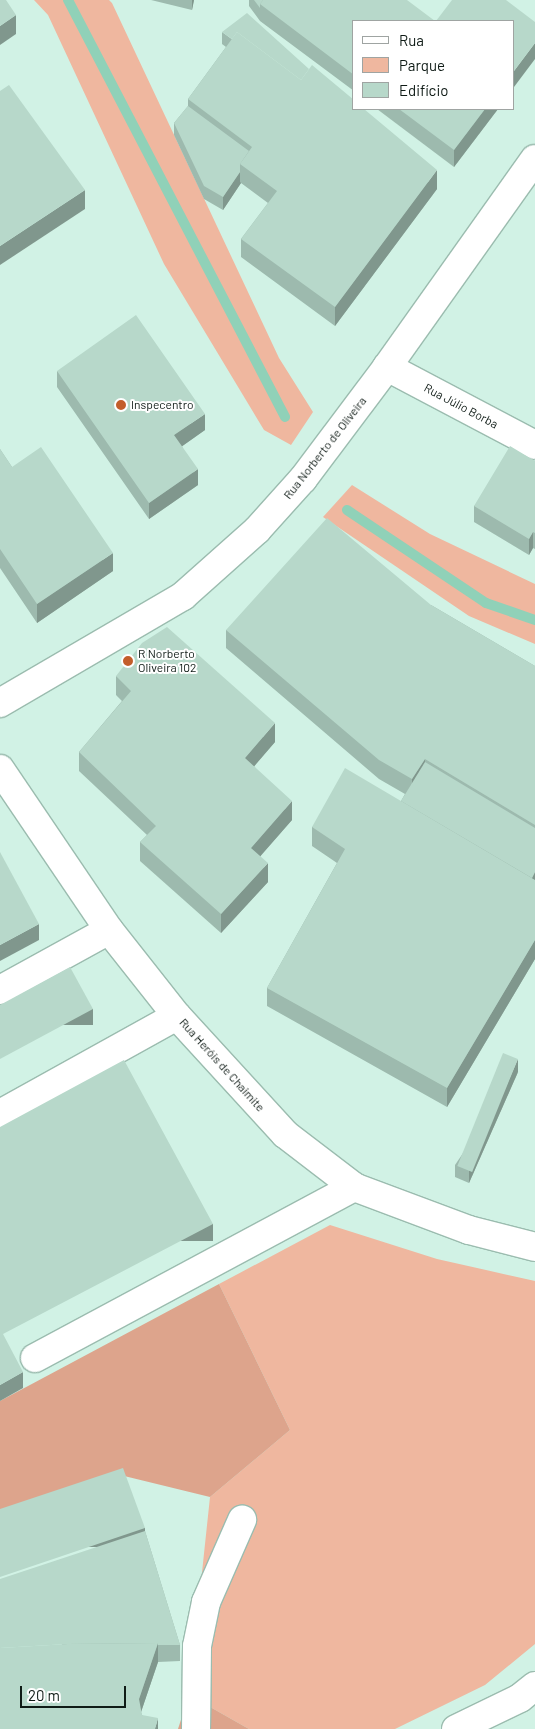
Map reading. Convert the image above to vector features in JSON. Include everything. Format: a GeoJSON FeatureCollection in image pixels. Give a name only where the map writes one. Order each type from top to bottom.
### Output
{"type":"FeatureCollection","features":[{"type":"Feature","properties":{"kind":"street","name":"Rua Norberto de Oliveira"},"geometry":{"type":"LineString","coordinates":[[0,703],[183,596],[257,530],[303,479],[387,367],[535,159]]}},
{"type":"Feature","properties":{"kind":"street","name":"Rua Júlio Borba"},"geometry":{"type":"LineString","coordinates":[[387,367],[535,445]]}},
{"type":"Feature","properties":{"kind":"street","name":"Rua Heróis de Chaimite"},"geometry":{"type":"LineString","coordinates":[[0,769],[109,930],[177,1016],[285,1134],[354,1188],[469,1230],[535,1248]]}},
{"type":"Feature","properties":{"kind":"street"},"geometry":{"type":"LineString","coordinates":[[0,990],[109,930]]}},
{"type":"Feature","properties":{"kind":"street"},"geometry":{"type":"LineString","coordinates":[[0,1114],[177,1016]]}},
{"type":"Feature","properties":{"kind":"street"},"geometry":{"type":"LineString","coordinates":[[35,1358],[354,1188]]}},
{"type":"Feature","properties":{"kind":"street"},"geometry":{"type":"LineString","coordinates":[[196,1729],[197,1646],[206,1602],[242,1520]]}},
{"type":"Feature","properties":{"kind":"street"},"geometry":{"type":"LineString","coordinates":[[456,1729],[520,1698],[535,1686]]}},
{"type":"Feature","properties":{"kind":"green space"},"geometry":{"type":"Polygon","coordinates":[[[34,0],[109,0],[112,3],[279,358],[313,412],[291,445],[264,430],[164,264],[48,15],[34,0]]]}},
{"type":"Feature","properties":{"kind":"green space"},"geometry":{"type":"Polygon","coordinates":[[[352,485],[430,534],[535,584],[535,644],[469,616],[323,517],[352,485]]]}},
{"type":"Feature","properties":{"kind":"green space"},"geometry":{"type":"Polygon","coordinates":[[[330,1225],[437,1259],[535,1281],[535,1644],[485,1685],[395,1729],[249,1729],[189,1695],[210,1497],[290,1430],[219,1284],[330,1225]]]}},
{"type":"Feature","properties":{"kind":"shaded area"},"geometry":{"type":"Polygon","coordinates":[[[219,1284],[290,1430],[210,1497],[116,1474],[0,1513],[0,1401],[219,1284]]]}},
{"type":"Feature","properties":{"kind":"shaded area"},"geometry":{"type":"Polygon","coordinates":[[[189,1695],[249,1729],[178,1729],[189,1695]]]}},
{"type":"Feature","properties":{"kind":"building"},"geometry":{"type":"Polygon","coordinates":[[[0,0],[6,0],[16,15],[0,26],[0,0]]]}},
{"type":"Feature","properties":{"kind":"building"},"geometry":{"type":"Polygon","coordinates":[[[254,0],[263,0],[260,8],[254,0]]]}},
{"type":"Feature","properties":{"kind":"building"},"geometry":{"type":"Polygon","coordinates":[[[263,0],[407,0],[434,20],[352,20],[352,73],[260,4],[263,0]]]}},
{"type":"Feature","properties":{"kind":"building"},"geometry":{"type":"Polygon","coordinates":[[[452,0],[506,0],[535,22],[535,43],[515,70],[515,20],[437,20],[452,0]]]}},
{"type":"Feature","properties":{"kind":"building"},"geometry":{"type":"Polygon","coordinates":[[[247,13],[309,69],[301,80],[237,32],[232,39],[222,32],[247,13]]]}},
{"type":"Feature","properties":{"kind":"building"},"geometry":{"type":"Polygon","coordinates":[[[237,32],[301,80],[312,65],[352,98],[352,110],[365,110],[437,170],[335,307],[241,239],[277,191],[240,164],[252,147],[188,99],[237,32]]]}},
{"type":"Feature","properties":{"kind":"building"},"geometry":{"type":"Polygon","coordinates":[[[9,85],[85,190],[0,246],[0,91],[9,85]]]}},
{"type":"Feature","properties":{"kind":"building"},"geometry":{"type":"Polygon","coordinates":[[[188,106],[249,151],[240,164],[240,172],[223,197],[204,186],[174,123],[188,106]]]}},
{"type":"Feature","properties":{"kind":"building"},"geometry":{"type":"Polygon","coordinates":[[[400,110],[484,110],[454,150],[400,110]]]}},
{"type":"Feature","properties":{"kind":"building"},"geometry":{"type":"Polygon","coordinates":[[[136,315],[205,414],[174,435],[198,469],[149,503],[57,371],[136,315]]]}},
{"type":"Feature","properties":{"kind":"building"},"geometry":{"type":"Polygon","coordinates":[[[510,446],[535,461],[535,533],[533,532],[529,539],[474,506],[510,446]]]}},
{"type":"Feature","properties":{"kind":"building"},"geometry":{"type":"Polygon","coordinates":[[[41,447],[113,553],[37,604],[0,549],[0,449],[12,467],[41,447]]]}},
{"type":"Feature","properties":{"kind":"building"},"geometry":{"type":"Polygon","coordinates":[[[327,518],[431,605],[535,666],[535,825],[425,759],[412,779],[379,760],[226,630],[327,518]]]}},
{"type":"Feature","properties":{"kind":"building"},"geometry":{"type":"Polygon","coordinates":[[[167,627],[275,723],[245,758],[292,801],[251,848],[268,863],[221,914],[140,842],[156,826],[79,752],[131,691],[116,676],[142,643],[167,627]]]}},
{"type":"Feature","properties":{"kind":"building"},"geometry":{"type":"Polygon","coordinates":[[[425,762],[535,828],[535,872],[532,878],[401,801],[425,762]]]}},
{"type":"Feature","properties":{"kind":"building"},"geometry":{"type":"Polygon","coordinates":[[[345,768],[535,880],[535,940],[447,1088],[267,988],[345,849],[312,827],[345,768]]]}},
{"type":"Feature","properties":{"kind":"building"},"geometry":{"type":"Polygon","coordinates":[[[0,852],[39,924],[0,945],[0,852]]]}},
{"type":"Feature","properties":{"kind":"building"},"geometry":{"type":"Polygon","coordinates":[[[70,967],[93,1009],[0,1059],[0,1005],[70,967]]]}},
{"type":"Feature","properties":{"kind":"building"},"geometry":{"type":"Polygon","coordinates":[[[503,1053],[518,1059],[472,1172],[457,1166],[503,1053]]]}},
{"type":"Feature","properties":{"kind":"building"},"geometry":{"type":"Polygon","coordinates":[[[124,1060],[213,1224],[3,1334],[23,1372],[0,1385],[0,1127],[124,1060]]]}},
{"type":"Feature","properties":{"kind":"building"},"geometry":{"type":"Polygon","coordinates":[[[123,1468],[145,1528],[0,1577],[0,1509],[123,1468]]]}},
{"type":"Feature","properties":{"kind":"building"},"geometry":{"type":"Polygon","coordinates":[[[145,1531],[180,1645],[158,1645],[158,1643],[68,1644],[0,1648],[0,1579],[145,1531]]]}},
{"type":"Feature","properties":{"kind":"building"},"geometry":{"type":"Polygon","coordinates":[[[158,1643],[139,1699],[142,1715],[158,1718],[155,1729],[0,1729],[0,1648],[68,1644],[158,1643]]]}},
{"type":"Feature","properties":{"kind":"waterway"},"geometry":{"type":"LineString","coordinates":[[68,0],[285,417]]}},
{"type":"Feature","properties":{"kind":"waterway"},"geometry":{"type":"LineString","coordinates":[[347,510],[486,603],[535,620]]}},
{"type":"Feature","properties":{"kind":"place","name":"Inspecentro"},"geometry":{"type":"Point","coordinates":[121,405]}},
{"type":"Feature","properties":{"kind":"place","name":"R Norberto Oliveira 102"},"geometry":{"type":"Point","coordinates":[128,661]}}]}
